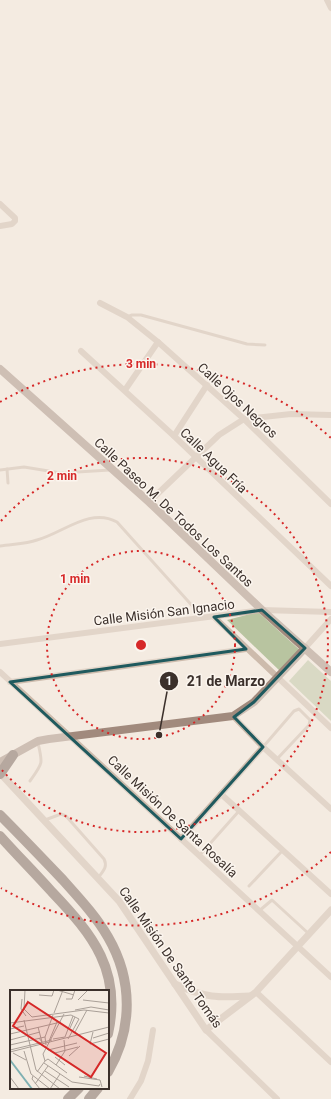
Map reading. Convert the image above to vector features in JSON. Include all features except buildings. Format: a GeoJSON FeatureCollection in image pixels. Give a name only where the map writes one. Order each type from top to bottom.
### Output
{"type":"FeatureCollection","features":[{"type":"Feature","properties":{"kind":"highway"},"geometry":{"type":"LineString","coordinates":[[0,774],[13,755]]}},
{"type":"Feature","properties":{"kind":"highway"},"geometry":{"type":"LineString","coordinates":[[0,814],[89,909],[106,932],[116,951],[127,987],[127,1018],[120,1046],[109,1070]]}},
{"type":"Feature","properties":{"kind":"highway"},"geometry":{"type":"LineString","coordinates":[[0,836],[72,912],[95,943],[102,958],[109,980],[111,1012],[109,1027]]}},
{"type":"Feature","properties":{"kind":"highway"},"geometry":{"type":"LineString","coordinates":[[68,1099],[78,1089]]}},
{"type":"Feature","properties":{"kind":"highway"},"geometry":{"type":"LineString","coordinates":[[89,1099],[97,1089]]}},
{"type":"Feature","properties":{"kind":"main road","name":"Calle Paseo M. De Todos Los Santos"},"geometry":{"type":"LineString","coordinates":[[0,369],[149,502],[262,610],[331,672]]}},
{"type":"Feature","properties":{"kind":"main road"},"geometry":{"type":"LineString","coordinates":[[0,762],[38,741],[233,716],[254,702],[304,648]]}},
{"type":"Feature","properties":{"kind":"street"},"geometry":{"type":"LineString","coordinates":[[327,0],[331,8]]}},
{"type":"Feature","properties":{"kind":"street"},"geometry":{"type":"LineString","coordinates":[[0,204],[15,218],[16,222],[0,226]]}},
{"type":"Feature","properties":{"kind":"street","name":"Calle Ojos Negros"},"geometry":{"type":"LineString","coordinates":[[100,303],[127,317],[158,342],[244,419],[331,504]]}},
{"type":"Feature","properties":{"kind":"street"},"geometry":{"type":"LineString","coordinates":[[125,390],[158,342]]}},
{"type":"Feature","properties":{"kind":"street","name":"Calle Agua Fría"},"geometry":{"type":"LineString","coordinates":[[81,351],[174,436],[331,586]]}},
{"type":"Feature","properties":{"kind":"street"},"geometry":{"type":"LineString","coordinates":[[174,436],[207,385]]}},
{"type":"Feature","properties":{"kind":"street"},"geometry":{"type":"LineString","coordinates":[[149,502],[219,435],[244,419],[291,414],[331,415]]}},
{"type":"Feature","properties":{"kind":"street","name":"Calle Misión San Ignacio"},"geometry":{"type":"LineString","coordinates":[[0,644],[262,610],[331,612]]}},
{"type":"Feature","properties":{"kind":"street"},"geometry":{"type":"LineString","coordinates":[[214,617],[276,678],[331,728]]}},
{"type":"Feature","properties":{"kind":"street"},"geometry":{"type":"LineString","coordinates":[[304,648],[331,619]]}},
{"type":"Feature","properties":{"kind":"street"},"geometry":{"type":"LineString","coordinates":[[10,682],[246,649]]}},
{"type":"Feature","properties":{"kind":"street","name":"Calle Misión De Santa Rosalía"},"geometry":{"type":"LineString","coordinates":[[0,672],[331,977]]}},
{"type":"Feature","properties":{"kind":"street"},"geometry":{"type":"LineString","coordinates":[[233,716],[263,747],[331,809]]}},
{"type":"Feature","properties":{"kind":"street"},"geometry":{"type":"LineString","coordinates":[[181,839],[263,747]]}},
{"type":"Feature","properties":{"kind":"street","name":"Calle Misión De Santo Tomás"},"geometry":{"type":"LineString","coordinates":[[0,774],[119,901],[206,1030],[277,1099]]}},
{"type":"Feature","properties":{"kind":"street"},"geometry":{"type":"LineString","coordinates":[[221,794],[331,894]]}},
{"type":"Feature","properties":{"kind":"street"},"geometry":{"type":"LineString","coordinates":[[206,1030],[253,994],[331,910]]}},
{"type":"Feature","properties":{"kind":"street"},"geometry":{"type":"LineString","coordinates":[[174,983],[190,991],[213,997],[253,994],[331,1062]]}},
{"type":"Feature","properties":{"kind":"street"},"geometry":{"type":"LineString","coordinates":[[130,1099],[141,1081],[148,1062],[153,1030]]}},
{"type":"Feature","properties":{"kind":"lane"},"geometry":{"type":"LineString","coordinates":[[127,317],[132,315],[141,315],[247,344],[266,345]]}},
{"type":"Feature","properties":{"kind":"lane"},"geometry":{"type":"LineString","coordinates":[[0,470],[24,467],[60,473],[112,469]]}},
{"type":"Feature","properties":{"kind":"lane"},"geometry":{"type":"LineString","coordinates":[[7,469],[8,484]]}},
{"type":"Feature","properties":{"kind":"lane"},"geometry":{"type":"LineString","coordinates":[[0,546],[37,540],[60,531],[76,522],[103,517],[110,519],[117,522],[196,610],[200,619]]}},
{"type":"Feature","properties":{"kind":"lane"},"geometry":{"type":"LineString","coordinates":[[263,747],[294,712],[299,709],[310,720],[309,725],[277,759]]}},
{"type":"Feature","properties":{"kind":"lane"},"geometry":{"type":"LineString","coordinates":[[30,781],[41,766],[42,760],[38,741]]}},
{"type":"Feature","properties":{"kind":"lane"},"geometry":{"type":"LineString","coordinates":[[198,856],[239,810]]}},
{"type":"Feature","properties":{"kind":"lane"},"geometry":{"type":"LineString","coordinates":[[44,820],[62,814],[66,816],[104,859],[106,864],[105,868],[98,878]]}},
{"type":"Feature","properties":{"kind":"lane"},"geometry":{"type":"LineString","coordinates":[[249,886],[283,850]]}},
{"type":"Feature","properties":{"kind":"lane"},"geometry":{"type":"LineString","coordinates":[[259,911],[272,900],[309,934]]}},
{"type":"Feature","properties":{"kind":"highlighted area"},"geometry":{"type":"Polygon","coordinates":[[[262,610],[305,648],[254,702],[234,717],[263,747],[181,839],[10,682],[246,649],[214,617],[262,610]]]}},
{"type":"Feature","properties":{"kind":"green space"},"geometry":{"type":"Polygon","coordinates":[[[258,612],[302,652],[281,672],[227,620],[258,612]]]}},
{"type":"Feature","properties":{"kind":"green space"},"geometry":{"type":"Polygon","coordinates":[[[308,660],[331,681],[331,721],[289,681],[308,660]]]}},
{"type":"Feature","properties":{"kind":"place","name":"21 de Marzo"},"geometry":{"type":"Point","coordinates":[159,735]}}]}
